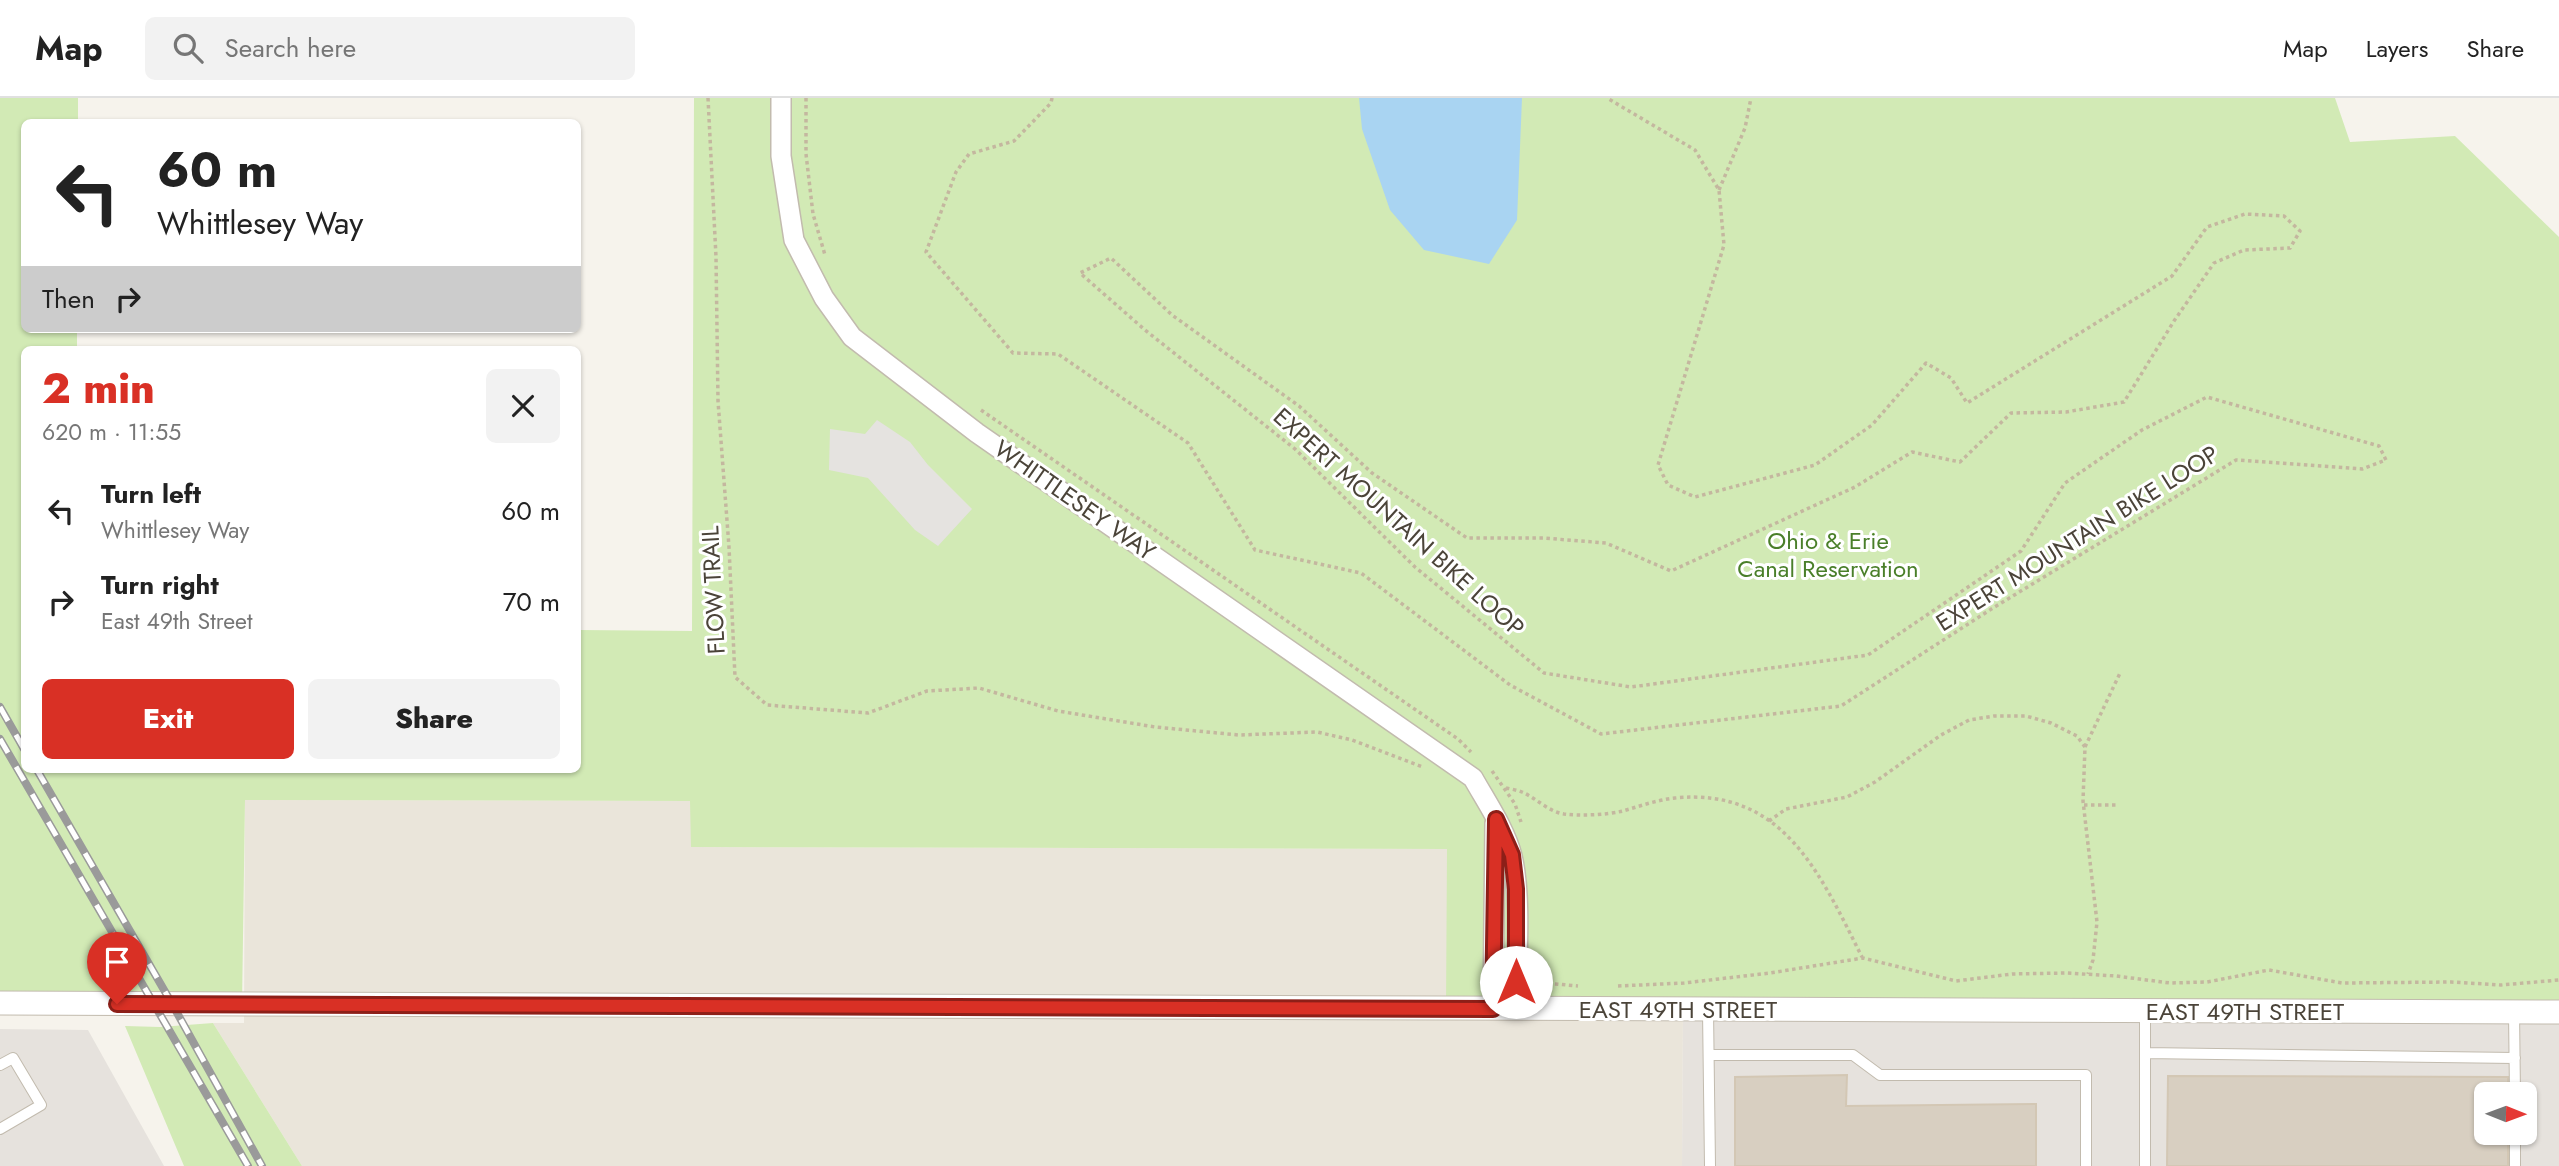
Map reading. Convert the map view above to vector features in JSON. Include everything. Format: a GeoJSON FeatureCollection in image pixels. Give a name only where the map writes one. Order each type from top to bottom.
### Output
{"type":"FeatureCollection","features":[{"type":"Feature","properties":{"kind":"street","name":"WHITTLESEY WAY"},"geometry":{"type":"LineString","coordinates":[[781,98],[781,156],[794,240],[824,298],[852,337],[977,433],[1473,778],[1512,855],[1516,889],[1504,1009]]}},
{"type":"Feature","properties":{"kind":"street","name":"EAST 49TH STREET"},"geometry":{"type":"LineString","coordinates":[[0,1003],[2559,1012]]}},
{"type":"Feature","properties":{"kind":"lane"},"geometry":{"type":"LineString","coordinates":[[1708,1009],[1710,1166]]}},
{"type":"Feature","properties":{"kind":"lane"},"geometry":{"type":"LineString","coordinates":[[2145,1011],[2145,1166]]}},
{"type":"Feature","properties":{"kind":"lane"},"geometry":{"type":"LineString","coordinates":[[2514,1012],[2515,1082]]}},
{"type":"Feature","properties":{"kind":"lane"},"geometry":{"type":"LineString","coordinates":[[2145,1053],[2515,1058]]}},
{"type":"Feature","properties":{"kind":"lane"},"geometry":{"type":"LineString","coordinates":[[1709,1055],[1853,1055],[1880,1075],[2085,1075],[2086,1166]]}},
{"type":"Feature","properties":{"kind":"lane"},"geometry":{"type":"LineString","coordinates":[[0,1065],[13,1058],[41,1105],[0,1129]]}},
{"type":"Feature","properties":{"kind":"lane"},"geometry":{"type":"LineString","coordinates":[[2515,1145],[2515,1166]]}},
{"type":"Feature","properties":{"kind":"path","name":"FLOW TRAIL"},"geometry":{"type":"LineString","coordinates":[[708,98],[716,257],[718,401],[735,677],[768,705],[868,713],[927,691],[979,688],[1058,711],[1155,727],[1239,736],[1317,732],[1352,740],[1422,767],[1448,760]]}},
{"type":"Feature","properties":{"kind":"path"},"geometry":{"type":"LineString","coordinates":[[806,98],[806,154],[813,214],[830,265]]}},
{"type":"Feature","properties":{"kind":"path","name":"EXPERT MOUNTAIN BIKE LOOP"},"geometry":{"type":"LineString","coordinates":[[1052,98],[1051,103],[1014,141],[970,154],[956,172],[926,252],[952,283],[1013,353],[1058,354],[1188,443],[1255,550],[1361,573],[1510,685],[1601,734],[1841,706],[1993,608],[2236,460],[2362,469],[2386,460],[2379,446],[2207,397],[2142,430],[2065,483],[2021,551],[1868,655],[1631,687],[1544,673],[1415,566],[1295,449],[1145,330],[1080,273],[1111,258],[1172,315],[1300,406],[1371,473],[1467,538],[1543,538],[1606,543],[1671,572],[1855,487],[1912,452],[1960,462],[2011,413],[2066,412],[2124,401],[2214,263],[2245,250],[2290,248],[2300,231],[2284,216],[2245,214],[2207,227],[2172,276],[1967,403],[1951,378],[1926,363],[1871,425],[1815,466],[1696,497],[1668,485],[1658,465],[1724,245],[1719,190],[1695,150],[1607,98]]}},
{"type":"Feature","properties":{"kind":"path"},"geometry":{"type":"LineString","coordinates":[[1719,190],[1745,128],[1751,98]]}},
{"type":"Feature","properties":{"kind":"path"},"geometry":{"type":"LineString","coordinates":[[972,403],[1458,739],[1477,757]]}},
{"type":"Feature","properties":{"kind":"path"},"geometry":{"type":"LineString","coordinates":[[2088,975],[2097,922],[2084,805],[2085,747],[2122,671]]}},
{"type":"Feature","properties":{"kind":"path"},"geometry":{"type":"LineString","coordinates":[[1769,821],[1786,809],[1847,797],[1875,782],[1941,735],[1969,720],[1994,716],[2026,716],[2051,723],[2077,736],[2085,747]]}},
{"type":"Feature","properties":{"kind":"path"},"geometry":{"type":"LineString","coordinates":[[1487,766],[1515,804],[1521,825]]}},
{"type":"Feature","properties":{"kind":"path"},"geometry":{"type":"LineString","coordinates":[[1504,787],[1523,792],[1562,814],[1620,812],[1672,798],[1705,796],[1730,801],[1761,815],[1802,851],[1822,878],[1863,958]]}},
{"type":"Feature","properties":{"kind":"path"},"geometry":{"type":"LineString","coordinates":[[2084,805],[2119,806]]}},
{"type":"Feature","properties":{"kind":"path"},"geometry":{"type":"LineString","coordinates":[[1617,986],[1696,982],[1863,958],[1956,981],[2012,974],[2088,975],[2170,983],[2207,982],[2269,970],[2342,984],[2451,982],[2501,985],[2559,980]]}},
{"type":"Feature","properties":{"kind":"path"},"geometry":{"type":"LineString","coordinates":[[1529,982],[1590,987]]}},
{"type":"Feature","properties":{"kind":"shaded area"},"geometry":{"type":"Polygon","coordinates":[[[877,420],[910,442],[928,465],[972,509],[938,546],[915,530],[868,478],[829,470],[830,429],[865,434],[877,420]]]}},
{"type":"Feature","properties":{"kind":"shaded area"},"geometry":{"type":"Polygon","coordinates":[[[245,800],[691,801],[691,847],[1447,849],[1447,1008],[1683,1009],[1682,1166],[302,1166],[213,1023],[244,1023],[245,800]]]}},
{"type":"Feature","properties":{"kind":"shaded area"},"geometry":{"type":"Polygon","coordinates":[[[1683,1009],[2559,1012],[2559,1166],[1682,1166],[1683,1009]]]}},
{"type":"Feature","properties":{"kind":"shaded area"},"geometry":{"type":"Polygon","coordinates":[[[0,1029],[88,1030],[164,1166],[0,1166],[0,1029]]]}},
{"type":"Feature","properties":{"kind":"green space","name":"Ohio & Erie Canal Reservation"},"geometry":{"type":"Polygon","coordinates":[[[0,98],[78,98],[78,119],[21,119],[21,333],[77,333],[77,346],[21,346],[21,773],[581,773],[581,630],[692,631],[694,98],[2335,98],[2350,142],[2455,136],[2559,237],[2559,1012],[1446,1008],[1447,849],[691,847],[690,801],[245,800],[242,1005],[0,1003],[0,98]]]}},
{"type":"Feature","properties":{"kind":"green space"},"geometry":{"type":"Polygon","coordinates":[[[213,1023],[302,1166],[184,1166],[125,1026],[160,1027],[213,1023]]]}},
{"type":"Feature","properties":{"kind":"water"},"geometry":{"type":"Polygon","coordinates":[[[1359,98],[1522,98],[1517,220],[1489,264],[1424,250],[1390,210],[1362,129],[1359,98]]]}},
{"type":"Feature","properties":{"kind":"building"},"geometry":{"type":"Polygon","coordinates":[[[1847,1075],[1846,1106],[2036,1104],[2036,1166],[1735,1166],[1735,1077],[1847,1075]]]}},
{"type":"Feature","properties":{"kind":"building"},"geometry":{"type":"Polygon","coordinates":[[[2168,1076],[2508,1077],[2508,1082],[2474,1082],[2474,1145],[2508,1145],[2508,1166],[2167,1166],[2168,1076]]]}},
{"type":"Feature","properties":{"kind":"railway"},"geometry":{"type":"LineString","coordinates":[[0,707],[21,744]]}},
{"type":"Feature","properties":{"kind":"railway"},"geometry":{"type":"LineString","coordinates":[[0,739],[248,1166]]}},
{"type":"Feature","properties":{"kind":"railway"},"geometry":{"type":"LineString","coordinates":[[39,773],[262,1166]]}},
{"type":"Feature","properties":{"kind":"route"},"geometry":{"type":"LineString","coordinates":[[117,1004],[1493,1009],[1493,858],[1496,819],[1512,855],[1516,889],[1516,982]]}}]}
